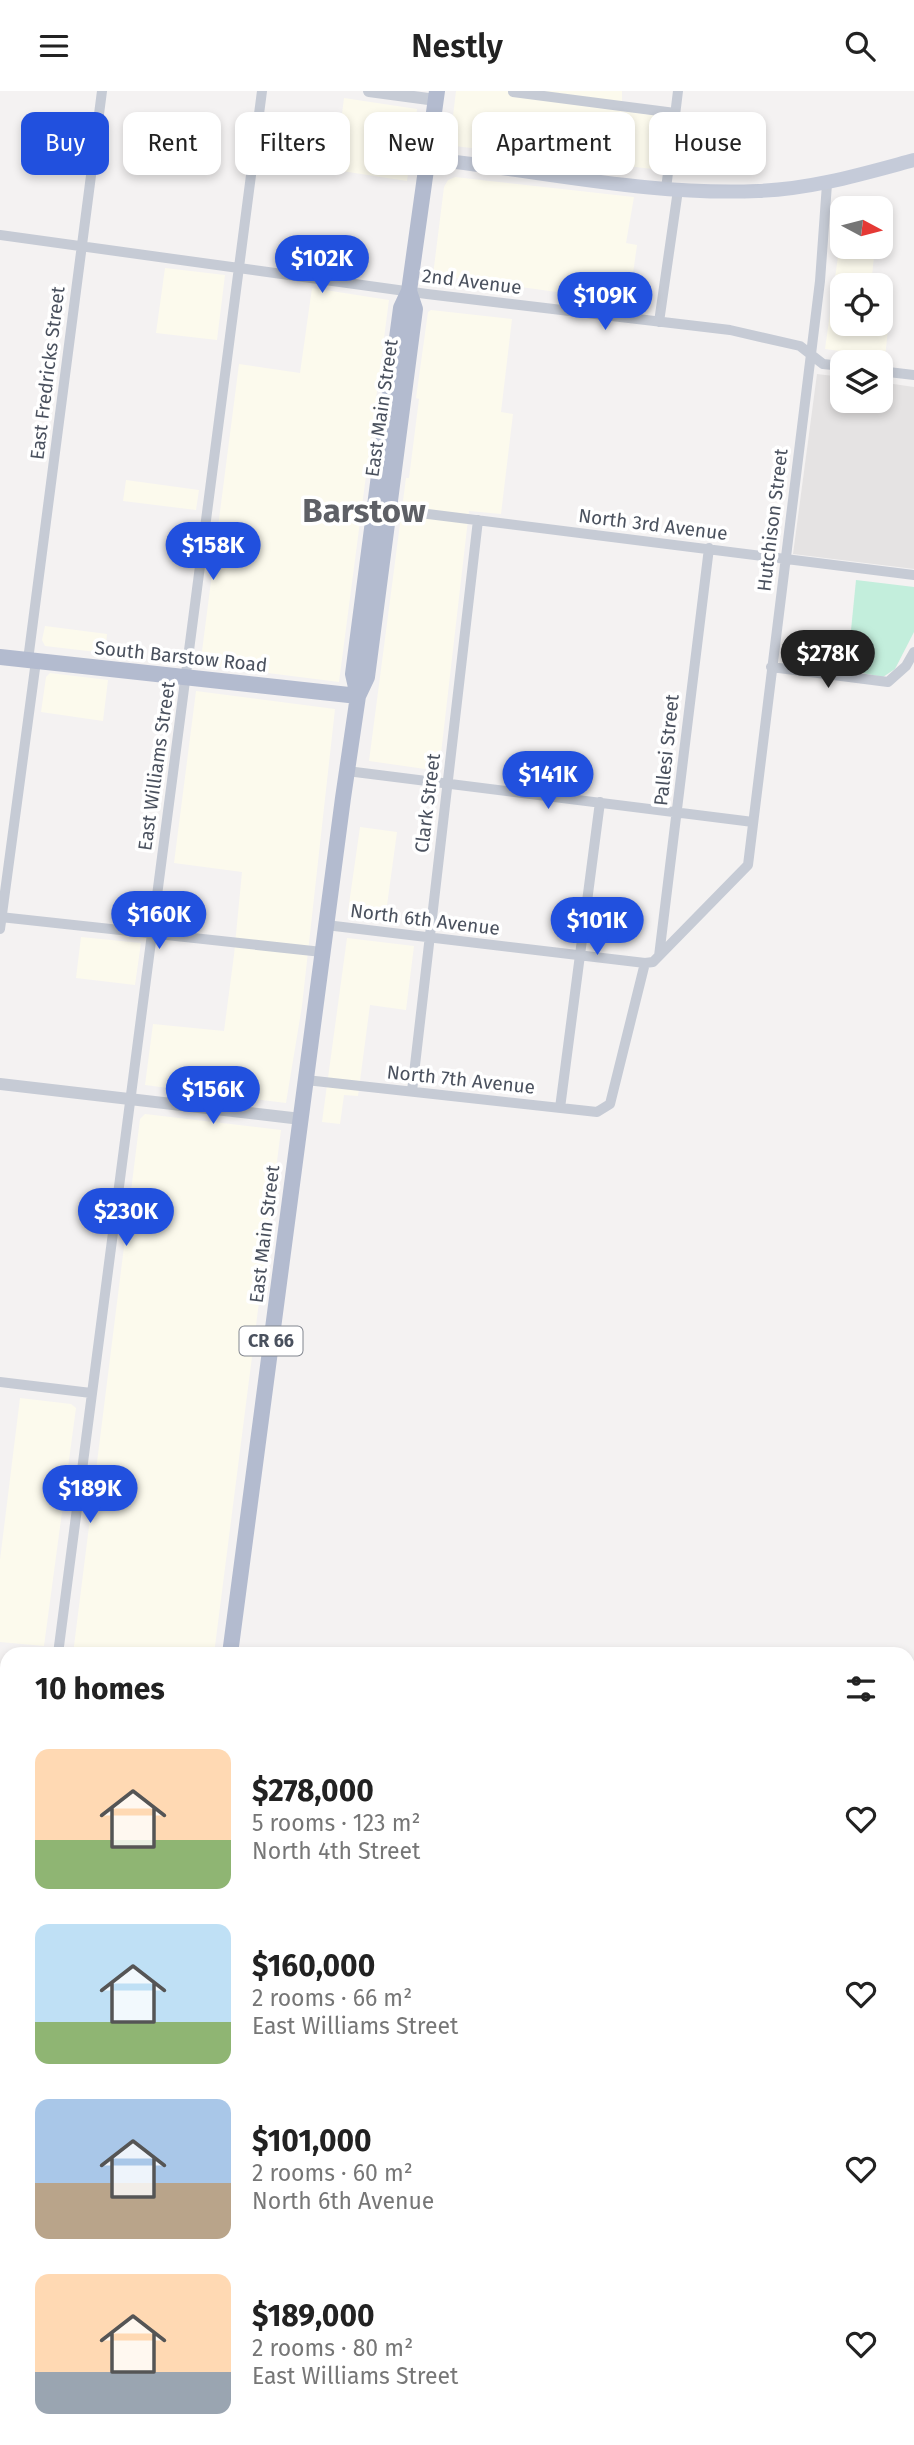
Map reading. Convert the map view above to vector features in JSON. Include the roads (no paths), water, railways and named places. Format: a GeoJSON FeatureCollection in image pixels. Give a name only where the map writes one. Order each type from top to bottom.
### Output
{"type":"FeatureCollection","features":[{"type":"Feature","properties":{"kind":"main road"},"geometry":{"type":"LineString","coordinates":[[458,163],[672,190],[758,191],[827,184],[914,160]]}},
{"type":"Feature","properties":{"kind":"main road","name":"East Main Street"},"geometry":{"type":"LineString","coordinates":[[358,696],[353,674],[401,308],[409,291],[427,175]]}},
{"type":"Feature","properties":{"kind":"main road","name":"East Main Street"},"geometry":{"type":"LineString","coordinates":[[231,1647],[347,771],[358,696],[367,677],[415,309],[409,291]]}},
{"type":"Feature","properties":{"kind":"main road","name":"South Barstow Road"},"geometry":{"type":"LineString","coordinates":[[0,657],[358,696]]}},
{"type":"Feature","properties":{"kind":"street","name":"East Fredricks Street"},"geometry":{"type":"LineString","coordinates":[[0,929],[5,847],[32,661],[102,91]]}},
{"type":"Feature","properties":{"kind":"street","name":"East Williams Street"},"geometry":{"type":"LineString","coordinates":[[59,1647],[262,91]]}},
{"type":"Feature","properties":{"kind":"street"},"geometry":{"type":"LineString","coordinates":[[369,91],[437,96]]}},
{"type":"Feature","properties":{"kind":"street"},"geometry":{"type":"LineString","coordinates":[[675,112],[678,91]]}},
{"type":"Feature","properties":{"kind":"street"},"geometry":{"type":"LineString","coordinates":[[513,92],[667,112]]}},
{"type":"Feature","properties":{"kind":"street"},"geometry":{"type":"LineString","coordinates":[[659,322],[673,175]]}},
{"type":"Feature","properties":{"kind":"street","name":"Hutchison Street"},"geometry":{"type":"LineString","coordinates":[[645,963],[653,962],[748,865],[811,355],[827,184]]}},
{"type":"Feature","properties":{"kind":"street","name":"2nd Avenue"},"geometry":{"type":"LineString","coordinates":[[0,235],[409,291],[730,330],[800,346],[822,364],[830,365]]}},
{"type":"Feature","properties":{"kind":"street"},"geometry":{"type":"LineString","coordinates":[[893,373],[914,375]]}},
{"type":"Feature","properties":{"kind":"street","name":"North 3rd Avenue"},"geometry":{"type":"LineString","coordinates":[[388,509],[914,575]]}},
{"type":"Feature","properties":{"kind":"street","name":"Clark Street"},"geometry":{"type":"LineString","coordinates":[[412,1091],[427,937],[478,520]]}},
{"type":"Feature","properties":{"kind":"street","name":"Pallesi Street"},"geometry":{"type":"LineString","coordinates":[[659,956],[709,548]]}},
{"type":"Feature","properties":{"kind":"street"},"geometry":{"type":"LineString","coordinates":[[771,667],[888,682],[906,666],[914,652]]}},
{"type":"Feature","properties":{"kind":"street"},"geometry":{"type":"LineString","coordinates":[[347,771],[752,822]]}},
{"type":"Feature","properties":{"kind":"street"},"geometry":{"type":"LineString","coordinates":[[560,1108],[600,802]]}},
{"type":"Feature","properties":{"kind":"street"},"geometry":{"type":"LineString","coordinates":[[1,917],[323,952]]}},
{"type":"Feature","properties":{"kind":"street","name":"North 6th Avenue"},"geometry":{"type":"LineString","coordinates":[[326,925],[645,963]]}},
{"type":"Feature","properties":{"kind":"street","name":"North 7th Avenue"},"geometry":{"type":"LineString","coordinates":[[306,1080],[597,1112],[610,1104],[645,963]]}},
{"type":"Feature","properties":{"kind":"street"},"geometry":{"type":"LineString","coordinates":[[0,1084],[301,1119]]}},
{"type":"Feature","properties":{"kind":"street"},"geometry":{"type":"LineString","coordinates":[[0,1382],[90,1393]]}},
{"type":"Feature","properties":{"kind":"district","name":"Barstow"},"geometry":{"type":"Point","coordinates":[364,510]}}]}
